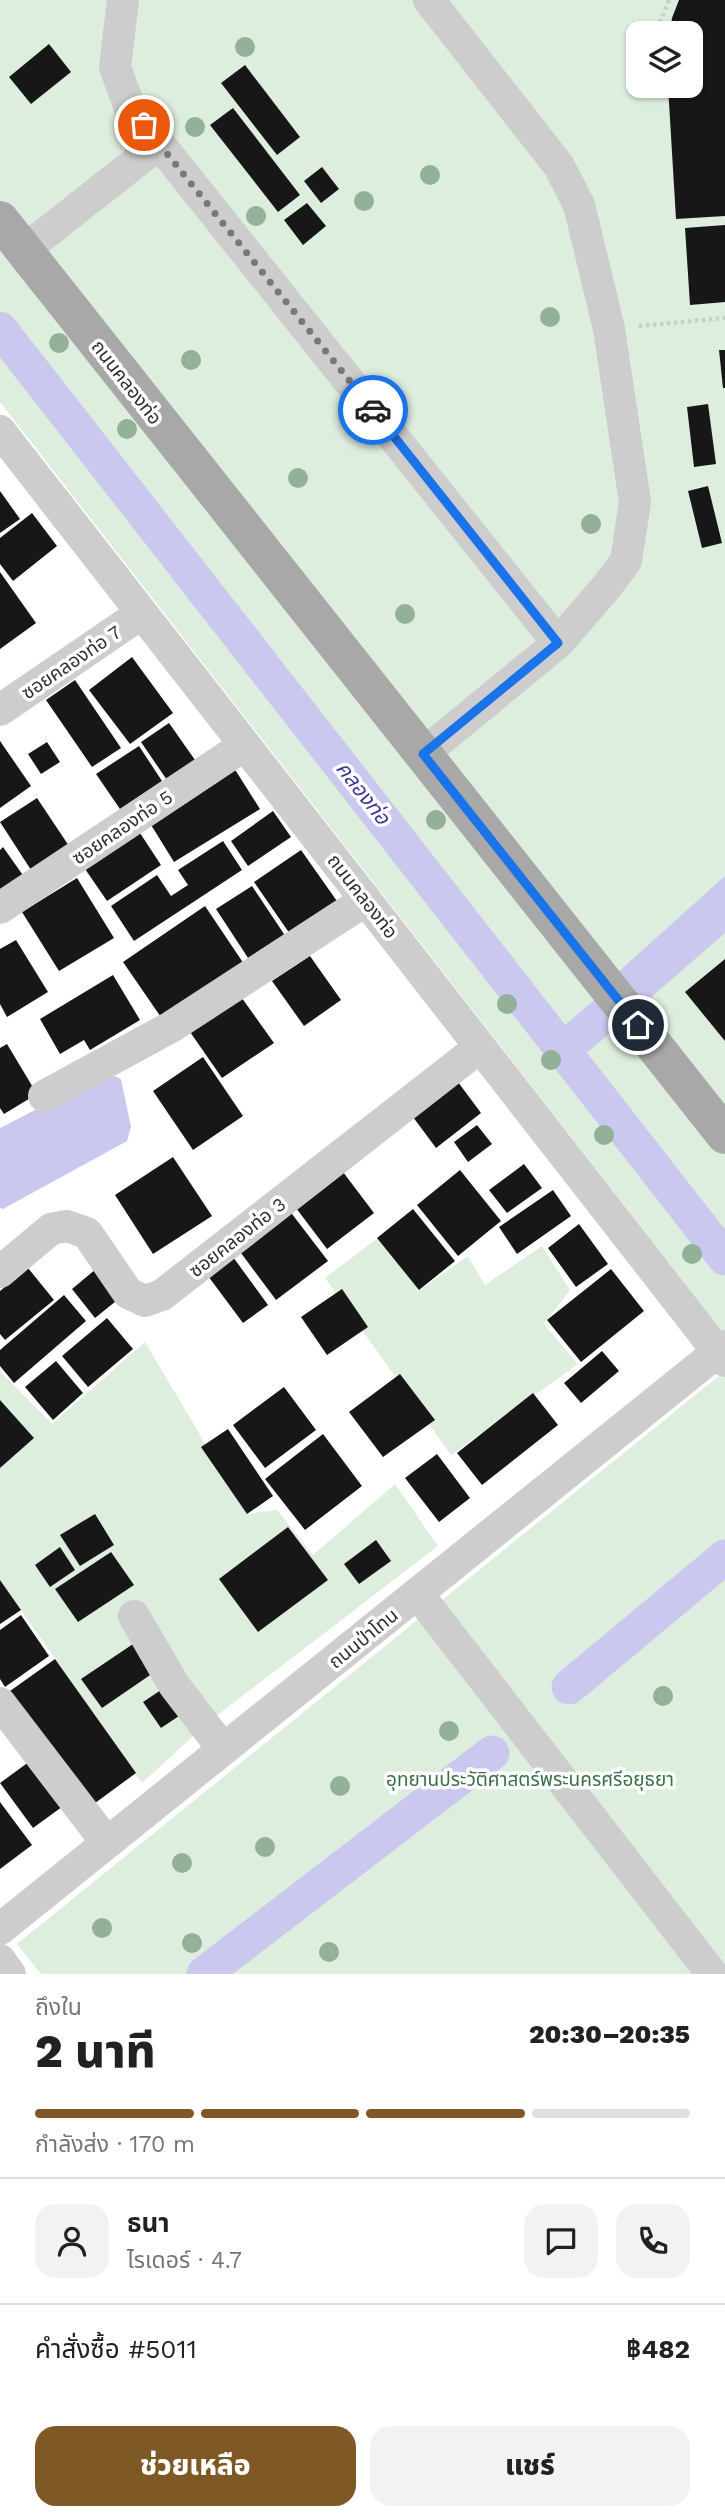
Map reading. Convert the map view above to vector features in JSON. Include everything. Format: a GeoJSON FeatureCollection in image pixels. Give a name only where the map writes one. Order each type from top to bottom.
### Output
{"type":"FeatureCollection","features":[{"type":"Feature","properties":{"kind":"main road","name":"ถนนคลองท่อ"},"geometry":{"type":"LineString","coordinates":[[0,220],[725,1135]]}},
{"type":"Feature","properties":{"kind":"street"},"geometry":{"type":"LineString","coordinates":[[123,0],[116,67],[130,106],[558,643]]}},
{"type":"Feature","properties":{"kind":"street"},"geometry":{"type":"LineString","coordinates":[[423,754],[558,643],[608,585],[626,561],[635,502],[609,329],[579,205],[559,166],[429,0]]}},
{"type":"Feature","properties":{"kind":"street"},"geometry":{"type":"LineString","coordinates":[[23,251],[159,144]]}},
{"type":"Feature","properties":{"kind":"street","name":"ถนนคลองท่อ"},"geometry":{"type":"LineString","coordinates":[[0,431],[723,1353]]}},
{"type":"Feature","properties":{"kind":"street","name":"ซอยคลองท่อ 7"},"geometry":{"type":"LineString","coordinates":[[0,710],[142,613]]}},
{"type":"Feature","properties":{"kind":"street","name":"ซอยคลองท่อ 5"},"geometry":{"type":"LineString","coordinates":[[0,908],[245,745]]}},
{"type":"Feature","properties":{"kind":"street"},"geometry":{"type":"LineString","coordinates":[[44,1096],[171,1027],[366,900]]}},
{"type":"Feature","properties":{"kind":"street","name":"ซอยคลองท่อ 3"},"geometry":{"type":"LineString","coordinates":[[0,1272],[51,1229],[67,1226],[87,1233],[128,1293],[145,1301],[162,1295],[480,1046]]}},
{"type":"Feature","properties":{"kind":"street","name":"ถนนป่าโทน"},"geometry":{"type":"LineString","coordinates":[[0,1928],[723,1353]]}},
{"type":"Feature","properties":{"kind":"street"},"geometry":{"type":"LineString","coordinates":[[418,1594],[712,1974]]}},
{"type":"Feature","properties":{"kind":"street"},"geometry":{"type":"LineString","coordinates":[[134,1616],[174,1685],[223,1749]]}},
{"type":"Feature","properties":{"kind":"street"},"geometry":{"type":"LineString","coordinates":[[0,1703],[107,1843]]}},
{"type":"Feature","properties":{"kind":"street"},"geometry":{"type":"LineString","coordinates":[[0,1960],[10,1974]]}},
{"type":"Feature","properties":{"kind":"path"},"geometry":{"type":"LineString","coordinates":[[661,21],[669,0]]}},
{"type":"Feature","properties":{"kind":"path"},"geometry":{"type":"LineString","coordinates":[[609,329],[725,318]]}},
{"type":"Feature","properties":{"kind":"green space"},"geometry":{"type":"Polygon","coordinates":[[[0,0],[725,0],[725,1335],[0,402],[0,0]]]}},
{"type":"Feature","properties":{"kind":"green space"},"geometry":{"type":"Polygon","coordinates":[[[382,1235],[420,1290],[468,1256],[485,1285],[542,1246],[570,1290],[544,1324],[578,1364],[451,1455],[325,1278],[382,1235]]]}},
{"type":"Feature","properties":{"kind":"green space"},"geometry":{"type":"Polygon","coordinates":[[[145,1342],[247,1514],[277,1510],[313,1555],[395,1484],[438,1546],[211,1720],[142,1783],[0,1580],[0,1371],[52,1424],[145,1342]]]}},
{"type":"Feature","properties":{"kind":"green space","name":"อุทยานประวัติศาสตร์พระนครศรีอยุธยา"},"geometry":{"type":"Polygon","coordinates":[[[725,1371],[725,1974],[41,1974],[17,1944],[725,1371]]]}},
{"type":"Feature","properties":{"kind":"water"},"geometry":{"type":"Polygon","coordinates":[[[725,876],[725,933],[640,1007],[615,975],[725,876]]]}},
{"type":"Feature","properties":{"kind":"water"},"geometry":{"type":"Polygon","coordinates":[[[108,1073],[121,1079],[131,1127],[127,1141],[3,1209],[0,1208],[0,1128],[108,1073]]]}},
{"type":"Feature","properties":{"kind":"building"},"geometry":{"type":"Polygon","coordinates":[[[679,0],[725,0],[725,216],[676,219],[669,98],[703,98],[703,21],[672,21],[679,0]]]}},
{"type":"Feature","properties":{"kind":"building"},"geometry":{"type":"Polygon","coordinates":[[[49,44],[71,72],[31,104],[9,77],[49,44]]]}},
{"type":"Feature","properties":{"kind":"building"},"geometry":{"type":"Polygon","coordinates":[[[245,65],[300,137],[277,155],[221,83],[245,65]]]}},
{"type":"Feature","properties":{"kind":"building"},"geometry":{"type":"Polygon","coordinates":[[[233,108],[300,195],[278,212],[210,125],[233,108]]]}},
{"type":"Feature","properties":{"kind":"building"},"geometry":{"type":"Polygon","coordinates":[[[322,167],[339,189],[321,203],[304,181],[322,167]]]}},
{"type":"Feature","properties":{"kind":"building"},"geometry":{"type":"Polygon","coordinates":[[[307,203],[326,226],[303,245],[284,220],[307,203]]]}},
{"type":"Feature","properties":{"kind":"building"},"geometry":{"type":"Polygon","coordinates":[[[725,225],[725,302],[690,305],[685,228],[725,225]]]}},
{"type":"Feature","properties":{"kind":"building"},"geometry":{"type":"Polygon","coordinates":[[[719,350],[725,350],[725,388],[723,388],[719,350]]]}},
{"type":"Feature","properties":{"kind":"building"},"geometry":{"type":"Polygon","coordinates":[[[708,404],[716,464],[694,467],[687,407],[708,404]]]}},
{"type":"Feature","properties":{"kind":"building"},"geometry":{"type":"Polygon","coordinates":[[[708,486],[722,543],[702,548],[688,491],[708,486]]]}},
{"type":"Feature","properties":{"kind":"building"},"geometry":{"type":"Polygon","coordinates":[[[0,491],[20,519],[0,533],[0,491]]]}},
{"type":"Feature","properties":{"kind":"building"},"geometry":{"type":"Polygon","coordinates":[[[32,513],[57,546],[13,581],[0,564],[0,538],[32,513]]]}},
{"type":"Feature","properties":{"kind":"building"},"geometry":{"type":"Polygon","coordinates":[[[0,572],[36,623],[0,649],[0,572]]]}},
{"type":"Feature","properties":{"kind":"building"},"geometry":{"type":"Polygon","coordinates":[[[132,657],[173,713],[130,744],[89,690],[132,657]]]}},
{"type":"Feature","properties":{"kind":"building"},"geometry":{"type":"Polygon","coordinates":[[[75,680],[121,748],[92,767],[46,700],[75,680]]]}},
{"type":"Feature","properties":{"kind":"building"},"geometry":{"type":"Polygon","coordinates":[[[169,723],[195,760],[167,780],[141,742],[169,723]]]}},
{"type":"Feature","properties":{"kind":"building"},"geometry":{"type":"Polygon","coordinates":[[[0,741],[31,786],[0,808],[0,741]]]}},
{"type":"Feature","properties":{"kind":"building"},"geometry":{"type":"Polygon","coordinates":[[[47,742],[60,762],[41,774],[28,754],[47,742]]]}},
{"type":"Feature","properties":{"kind":"building"},"geometry":{"type":"Polygon","coordinates":[[[139,746],[162,781],[120,809],[96,774],[139,746]]]}},
{"type":"Feature","properties":{"kind":"building"},"geometry":{"type":"Polygon","coordinates":[[[234,768],[260,809],[174,862],[148,820],[234,768]]]}},
{"type":"Feature","properties":{"kind":"building"},"geometry":{"type":"Polygon","coordinates":[[[37,798],[71,849],[33,873],[0,822],[37,798]]]}},
{"type":"Feature","properties":{"kind":"building"},"geometry":{"type":"Polygon","coordinates":[[[273,811],[291,837],[248,866],[231,841],[273,811]]]}},
{"type":"Feature","properties":{"kind":"building"},"geometry":{"type":"Polygon","coordinates":[[[138,830],[161,865],[107,901],[83,866],[138,830]]]}},
{"type":"Feature","properties":{"kind":"building"},"geometry":{"type":"Polygon","coordinates":[[[223,841],[242,870],[134,941],[111,906],[157,875],[171,896],[188,885],[178,870],[223,841]]]}},
{"type":"Feature","properties":{"kind":"building"},"geometry":{"type":"Polygon","coordinates":[[[3,847],[27,881],[0,899],[0,850],[3,847]]]}},
{"type":"Feature","properties":{"kind":"building"},"geometry":{"type":"Polygon","coordinates":[[[301,850],[339,904],[292,937],[254,882],[301,850]]]}},
{"type":"Feature","properties":{"kind":"building"},"geometry":{"type":"Polygon","coordinates":[[[77,878],[114,938],[59,971],[22,912],[77,878]]]}},
{"type":"Feature","properties":{"kind":"building"},"geometry":{"type":"Polygon","coordinates":[[[252,886],[288,940],[252,964],[216,909],[252,886]]]}},
{"type":"Feature","properties":{"kind":"building"},"geometry":{"type":"Polygon","coordinates":[[[205,906],[246,967],[165,1023],[123,962],[205,906]]]}},
{"type":"Feature","properties":{"kind":"building"},"geometry":{"type":"Polygon","coordinates":[[[16,940],[48,992],[7,1017],[0,1004],[0,949],[16,940]]]}},
{"type":"Feature","properties":{"kind":"building"},"geometry":{"type":"Polygon","coordinates":[[[310,956],[341,1000],[304,1026],[272,981],[310,956]]]}},
{"type":"Feature","properties":{"kind":"building"},"geometry":{"type":"Polygon","coordinates":[[[725,959],[725,1041],[685,992],[725,959]]]}},
{"type":"Feature","properties":{"kind":"building"},"geometry":{"type":"Polygon","coordinates":[[[113,975],[140,1020],[90,1050],[84,1040],[60,1054],[40,1019],[113,975]]]}},
{"type":"Feature","properties":{"kind":"building"},"geometry":{"type":"Polygon","coordinates":[[[239,994],[274,1043],[222,1078],[188,1029],[239,994]]]}},
{"type":"Feature","properties":{"kind":"building"},"geometry":{"type":"Polygon","coordinates":[[[7,1044],[37,1094],[4,1114],[0,1108],[0,1048],[7,1044]]]}},
{"type":"Feature","properties":{"kind":"building"},"geometry":{"type":"Polygon","coordinates":[[[203,1057],[243,1116],[193,1150],[153,1091],[203,1057]]]}},
{"type":"Feature","properties":{"kind":"building"},"geometry":{"type":"Polygon","coordinates":[[[458,1082],[481,1113],[436,1148],[413,1117],[458,1082]]]}},
{"type":"Feature","properties":{"kind":"building"},"geometry":{"type":"Polygon","coordinates":[[[477,1125],[492,1144],[468,1162],[454,1142],[477,1125]]]}},
{"type":"Feature","properties":{"kind":"building"},"geometry":{"type":"Polygon","coordinates":[[[173,1157],[212,1216],[153,1254],[115,1195],[173,1157]]]}},
{"type":"Feature","properties":{"kind":"building"},"geometry":{"type":"Polygon","coordinates":[[[524,1164],[542,1188],[507,1213],[489,1190],[524,1164]]]}},
{"type":"Feature","properties":{"kind":"building"},"geometry":{"type":"Polygon","coordinates":[[[460,1170],[501,1221],[458,1256],[417,1205],[460,1170]]]}},
{"type":"Feature","properties":{"kind":"building"},"geometry":{"type":"Polygon","coordinates":[[[343,1172],[374,1213],[327,1249],[296,1208],[343,1172]]]}},
{"type":"Feature","properties":{"kind":"building"},"geometry":{"type":"Polygon","coordinates":[[[553,1190],[571,1216],[517,1254],[499,1227],[553,1190]]]}},
{"type":"Feature","properties":{"kind":"building"},"geometry":{"type":"Polygon","coordinates":[[[413,1209],[455,1261],[419,1290],[377,1238],[413,1209]]]}},
{"type":"Feature","properties":{"kind":"building"},"geometry":{"type":"Polygon","coordinates":[[[289,1210],[328,1261],[276,1300],[238,1249],[289,1210]]]}},
{"type":"Feature","properties":{"kind":"building"},"geometry":{"type":"Polygon","coordinates":[[[579,1224],[608,1264],[576,1287],[548,1248],[579,1224]]]}},
{"type":"Feature","properties":{"kind":"building"},"geometry":{"type":"Polygon","coordinates":[[[233,1257],[268,1305],[243,1323],[208,1276],[233,1257]]]}},
{"type":"Feature","properties":{"kind":"building"},"geometry":{"type":"Polygon","coordinates":[[[102,1264],[126,1293],[95,1318],[72,1289],[102,1264]]]}},
{"type":"Feature","properties":{"kind":"building"},"geometry":{"type":"Polygon","coordinates":[[[28,1268],[54,1300],[5,1340],[0,1334],[0,1291],[28,1268]]]}},
{"type":"Feature","properties":{"kind":"building"},"geometry":{"type":"Polygon","coordinates":[[[611,1269],[644,1311],[581,1362],[547,1320],[611,1269]]]}},
{"type":"Feature","properties":{"kind":"building"},"geometry":{"type":"Polygon","coordinates":[[[342,1289],[368,1327],[327,1355],[301,1317],[342,1289]]]}},
{"type":"Feature","properties":{"kind":"building"},"geometry":{"type":"Polygon","coordinates":[[[64,1295],[86,1321],[14,1383],[0,1366],[0,1350],[64,1295]]]}},
{"type":"Feature","properties":{"kind":"building"},"geometry":{"type":"Polygon","coordinates":[[[107,1318],[133,1349],[88,1387],[62,1356],[107,1318]]]}},
{"type":"Feature","properties":{"kind":"building"},"geometry":{"type":"Polygon","coordinates":[[[602,1351],[619,1371],[581,1403],[564,1383],[602,1351]]]}},
{"type":"Feature","properties":{"kind":"building"},"geometry":{"type":"Polygon","coordinates":[[[56,1361],[83,1393],[53,1420],[25,1387],[56,1361]]]}},
{"type":"Feature","properties":{"kind":"building"},"geometry":{"type":"Polygon","coordinates":[[[400,1374],[435,1420],[383,1457],[349,1412],[400,1374]]]}},
{"type":"Feature","properties":{"kind":"building"},"geometry":{"type":"Polygon","coordinates":[[[284,1387],[316,1430],[265,1468],[233,1425],[284,1387]]]}},
{"type":"Feature","properties":{"kind":"building"},"geometry":{"type":"Polygon","coordinates":[[[533,1393],[558,1425],[482,1485],[457,1453],[533,1393]]]}},
{"type":"Feature","properties":{"kind":"building"},"geometry":{"type":"Polygon","coordinates":[[[0,1400],[34,1438],[0,1468],[0,1400]]]}},
{"type":"Feature","properties":{"kind":"building"},"geometry":{"type":"Polygon","coordinates":[[[228,1429],[273,1496],[247,1514],[201,1447],[228,1429]]]}},
{"type":"Feature","properties":{"kind":"building"},"geometry":{"type":"Polygon","coordinates":[[[323,1434],[362,1486],[305,1530],[265,1479],[323,1434]]]}},
{"type":"Feature","properties":{"kind":"building"},"geometry":{"type":"Polygon","coordinates":[[[437,1454],[470,1498],[439,1522],[405,1478],[437,1454]]]}},
{"type":"Feature","properties":{"kind":"building"},"geometry":{"type":"Polygon","coordinates":[[[95,1514],[114,1545],[80,1566],[60,1535],[95,1514]]]}},
{"type":"Feature","properties":{"kind":"building"},"geometry":{"type":"Polygon","coordinates":[[[288,1527],[328,1580],[258,1632],[219,1579],[288,1527]]]}},
{"type":"Feature","properties":{"kind":"building"},"geometry":{"type":"Polygon","coordinates":[[[376,1540],[391,1561],[359,1584],[344,1564],[376,1540]]]}},
{"type":"Feature","properties":{"kind":"building"},"geometry":{"type":"Polygon","coordinates":[[[60,1547],[75,1570],[50,1587],[35,1565],[60,1547]]]}},
{"type":"Feature","properties":{"kind":"building"},"geometry":{"type":"Polygon","coordinates":[[[111,1552],[134,1585],[78,1622],[55,1589],[111,1552]]]}},
{"type":"Feature","properties":{"kind":"building"},"geometry":{"type":"Polygon","coordinates":[[[0,1580],[21,1610],[0,1624],[0,1580]]]}},
{"type":"Feature","properties":{"kind":"building"},"geometry":{"type":"Polygon","coordinates":[[[21,1615],[49,1656],[5,1687],[0,1679],[0,1630],[21,1615]]]}},
{"type":"Feature","properties":{"kind":"building"},"geometry":{"type":"Polygon","coordinates":[[[136,1642],[156,1671],[102,1708],[81,1679],[136,1642]]]}},
{"type":"Feature","properties":{"kind":"building"},"geometry":{"type":"Polygon","coordinates":[[[55,1659],[136,1773],[91,1806],[10,1691],[55,1659]]]}},
{"type":"Feature","properties":{"kind":"building"},"geometry":{"type":"Polygon","coordinates":[[[167,1686],[185,1712],[161,1728],[143,1702],[167,1686]]]}},
{"type":"Feature","properties":{"kind":"building"},"geometry":{"type":"Polygon","coordinates":[[[37,1756],[70,1801],[33,1828],[0,1783],[37,1756]]]}},
{"type":"Feature","properties":{"kind":"building"},"geometry":{"type":"Polygon","coordinates":[[[0,1802],[32,1845],[0,1869],[0,1802]]]}},
{"type":"Feature","properties":{"kind":"waterway","name":"คลองท่อ"},"geometry":{"type":"LineString","coordinates":[[0,329],[725,1258]]}},
{"type":"Feature","properties":{"kind":"waterway"},"geometry":{"type":"LineString","coordinates":[[563,1050],[640,984]]}},
{"type":"Feature","properties":{"kind":"waterway"},"geometry":{"type":"LineString","coordinates":[[569,1687],[725,1557]]}},
{"type":"Feature","properties":{"kind":"waterway"},"geometry":{"type":"LineString","coordinates":[[204,1974],[492,1753]]}},
{"type":"Feature","properties":{"kind":"way so far"},"geometry":{"type":"LineString","coordinates":[[144,125],[373,410]]}},
{"type":"Feature","properties":{"kind":"route"},"geometry":{"type":"LineString","coordinates":[[373,410],[558,643],[423,754],[638,1025]]}}]}
